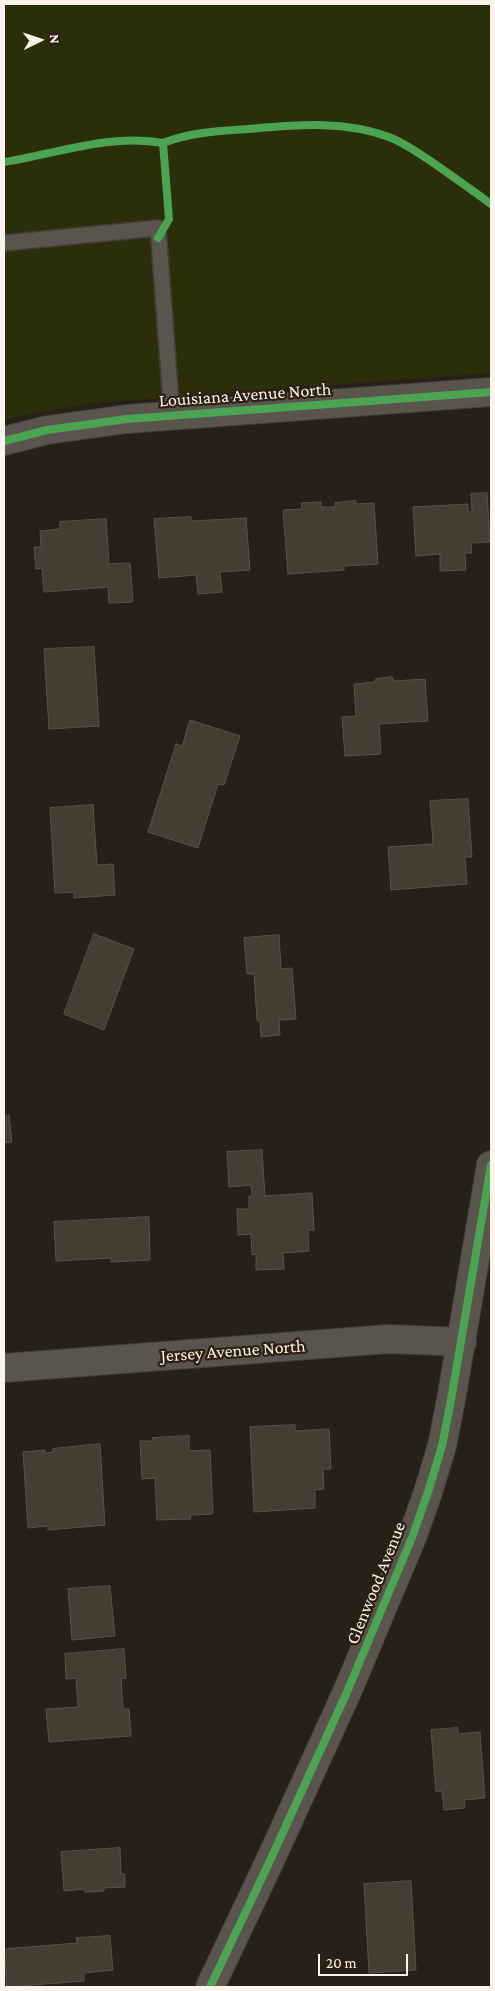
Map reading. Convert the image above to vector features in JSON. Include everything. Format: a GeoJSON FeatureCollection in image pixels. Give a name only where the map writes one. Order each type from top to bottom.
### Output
{"type":"FeatureCollection","features":[{"type":"Feature","properties":{"kind":"street","name":"Louisiana Avenue North"},"geometry":{"type":"LineString","coordinates":[[4,441],[81,424],[491,392]]}},
{"type":"Feature","properties":{"kind":"street","name":"Glenwood Avenue"},"geometry":{"type":"LineString","coordinates":[[210,1987],[343,1701],[413,1535],[442,1446],[462,1342],[491,1165]]}},
{"type":"Feature","properties":{"kind":"street","name":"Jersey Avenue North"},"geometry":{"type":"LineString","coordinates":[[4,1368],[389,1339],[430,1339],[462,1342]]}},
{"type":"Feature","properties":{"kind":"lane"},"geometry":{"type":"LineString","coordinates":[[4,243],[158,228],[172,416]]}},
{"type":"Feature","properties":{"kind":"green space"},"geometry":{"type":"Polygon","coordinates":[[[4,4],[491,4],[491,373],[92,403],[4,420],[4,4]]]}},
{"type":"Feature","properties":{"kind":"building"},"geometry":{"type":"Polygon","coordinates":[[[487,493],[490,542],[471,543],[472,553],[465,553],[466,570],[440,571],[440,554],[416,556],[413,507],[468,504],[468,512],[472,512],[471,494],[487,493]]]}},
{"type":"Feature","properties":{"kind":"building"},"geometry":{"type":"Polygon","coordinates":[[[356,501],[356,504],[374,503],[378,564],[344,566],[344,570],[288,574],[283,510],[302,509],[301,503],[321,502],[321,507],[335,507],[335,503],[356,501]]]}},
{"type":"Feature","properties":{"kind":"building"},"geometry":{"type":"Polygon","coordinates":[[[191,517],[192,521],[246,518],[250,570],[220,572],[222,592],[198,594],[196,575],[159,578],[154,519],[191,517]]]}},
{"type":"Feature","properties":{"kind":"building"},"geometry":{"type":"Polygon","coordinates":[[[106,519],[109,564],[130,563],[133,602],[109,603],[108,587],[44,592],[42,568],[36,569],[34,547],[41,547],[40,531],[60,529],[60,522],[106,519]]]}},
{"type":"Feature","properties":{"kind":"building"},"geometry":{"type":"Polygon","coordinates":[[[94,647],[99,726],[49,729],[44,649],[94,647]]]}},
{"type":"Feature","properties":{"kind":"building"},"geometry":{"type":"Polygon","coordinates":[[[392,677],[394,681],[425,679],[428,721],[379,724],[381,754],[345,756],[342,717],[356,716],[354,684],[374,682],[376,679],[392,677]]]}},
{"type":"Feature","properties":{"kind":"building"},"geometry":{"type":"Polygon","coordinates":[[[190,720],[240,736],[224,785],[218,784],[198,848],[148,832],[176,744],[182,746],[190,720]]]}},
{"type":"Feature","properties":{"kind":"building"},"geometry":{"type":"Polygon","coordinates":[[[468,799],[472,857],[465,857],[467,884],[391,890],[388,847],[433,844],[430,801],[468,799]]]}},
{"type":"Feature","properties":{"kind":"building"},"geometry":{"type":"Polygon","coordinates":[[[93,805],[97,865],[113,864],[115,895],[74,898],[74,892],[55,893],[50,808],[93,805]]]}},
{"type":"Feature","properties":{"kind":"building"},"geometry":{"type":"Polygon","coordinates":[[[94,934],[134,949],[104,1030],[64,1014],[94,934]]]}},
{"type":"Feature","properties":{"kind":"building"},"geometry":{"type":"Polygon","coordinates":[[[279,935],[281,969],[292,968],[296,1019],[279,1020],[280,1035],[261,1037],[260,1021],[257,1021],[254,974],[247,974],[244,938],[279,935]]]}},
{"type":"Feature","properties":{"kind":"building"},"geometry":{"type":"Polygon","coordinates":[[[9,1115],[12,1142],[4,1143],[4,1116],[9,1115]]]}},
{"type":"Feature","properties":{"kind":"building"},"geometry":{"type":"Polygon","coordinates":[[[262,1150],[265,1196],[312,1193],[314,1230],[308,1230],[309,1251],[283,1253],[284,1269],[256,1270],[256,1254],[252,1255],[251,1234],[238,1235],[237,1209],[249,1209],[249,1196],[252,1196],[251,1185],[229,1187],[227,1152],[262,1150]]]}},
{"type":"Feature","properties":{"kind":"building"},"geometry":{"type":"Polygon","coordinates":[[[149,1217],[150,1260],[111,1262],[111,1258],[56,1261],[54,1222],[149,1217]]]}},
{"type":"Feature","properties":{"kind":"building"},"geometry":{"type":"Polygon","coordinates":[[[295,1425],[295,1431],[329,1429],[331,1469],[323,1469],[324,1489],[315,1490],[315,1508],[254,1512],[250,1427],[295,1425]]]}},
{"type":"Feature","properties":{"kind":"building"},"geometry":{"type":"Polygon","coordinates":[[[189,1436],[189,1451],[210,1450],[213,1514],[190,1515],[191,1519],[157,1520],[155,1478],[142,1479],[140,1441],[153,1441],[152,1438],[189,1436]]]}},
{"type":"Feature","properties":{"kind":"building"},"geometry":{"type":"Polygon","coordinates":[[[100,1444],[105,1525],[48,1530],[48,1526],[28,1528],[23,1452],[45,1450],[45,1453],[53,1452],[53,1449],[100,1444]]]}},
{"type":"Feature","properties":{"kind":"building"},"geometry":{"type":"Polygon","coordinates":[[[110,1586],[115,1636],[72,1640],[68,1589],[110,1586]]]}},
{"type":"Feature","properties":{"kind":"building"},"geometry":{"type":"Polygon","coordinates":[[[124,1649],[126,1678],[121,1679],[123,1709],[129,1709],[131,1736],[49,1742],[46,1709],[78,1707],[76,1678],[66,1679],[65,1654],[124,1649]]]}},
{"type":"Feature","properties":{"kind":"building"},"geometry":{"type":"Polygon","coordinates":[[[458,1728],[458,1734],[480,1732],[485,1798],[464,1800],[465,1808],[444,1810],[442,1791],[436,1792],[431,1730],[458,1728]]]}},
{"type":"Feature","properties":{"kind":"building"},"geometry":{"type":"Polygon","coordinates":[[[120,1848],[121,1874],[125,1874],[125,1887],[104,1888],[104,1891],[85,1892],[85,1889],[64,1891],[61,1852],[120,1848]]]}},
{"type":"Feature","properties":{"kind":"building"},"geometry":{"type":"Polygon","coordinates":[[[411,1881],[416,1970],[369,1973],[364,1884],[411,1881]]]}},
{"type":"Feature","properties":{"kind":"building"},"geometry":{"type":"Polygon","coordinates":[[[110,1936],[113,1970],[84,1973],[84,1981],[7,1987],[4,1949],[77,1943],[76,1938],[110,1936]]]}},
{"type":"Feature","properties":{"kind":"cycle path"},"geometry":{"type":"LineString","coordinates":[[163,143],[194,134],[227,130],[302,125],[355,128],[389,137],[406,145],[491,204]]}},
{"type":"Feature","properties":{"kind":"cycle path"},"geometry":{"type":"LineString","coordinates":[[4,162],[103,143],[123,141],[163,143],[169,219],[158,238]]}},
{"type":"Feature","properties":{"kind":"cycle path"},"geometry":{"type":"LineString","coordinates":[[4,441],[47,430],[127,419],[491,392]]}},
{"type":"Feature","properties":{"kind":"cycle path"},"geometry":{"type":"LineString","coordinates":[[210,1987],[347,1692],[413,1535],[428,1492],[442,1446],[451,1400],[491,1165]]}}]}
